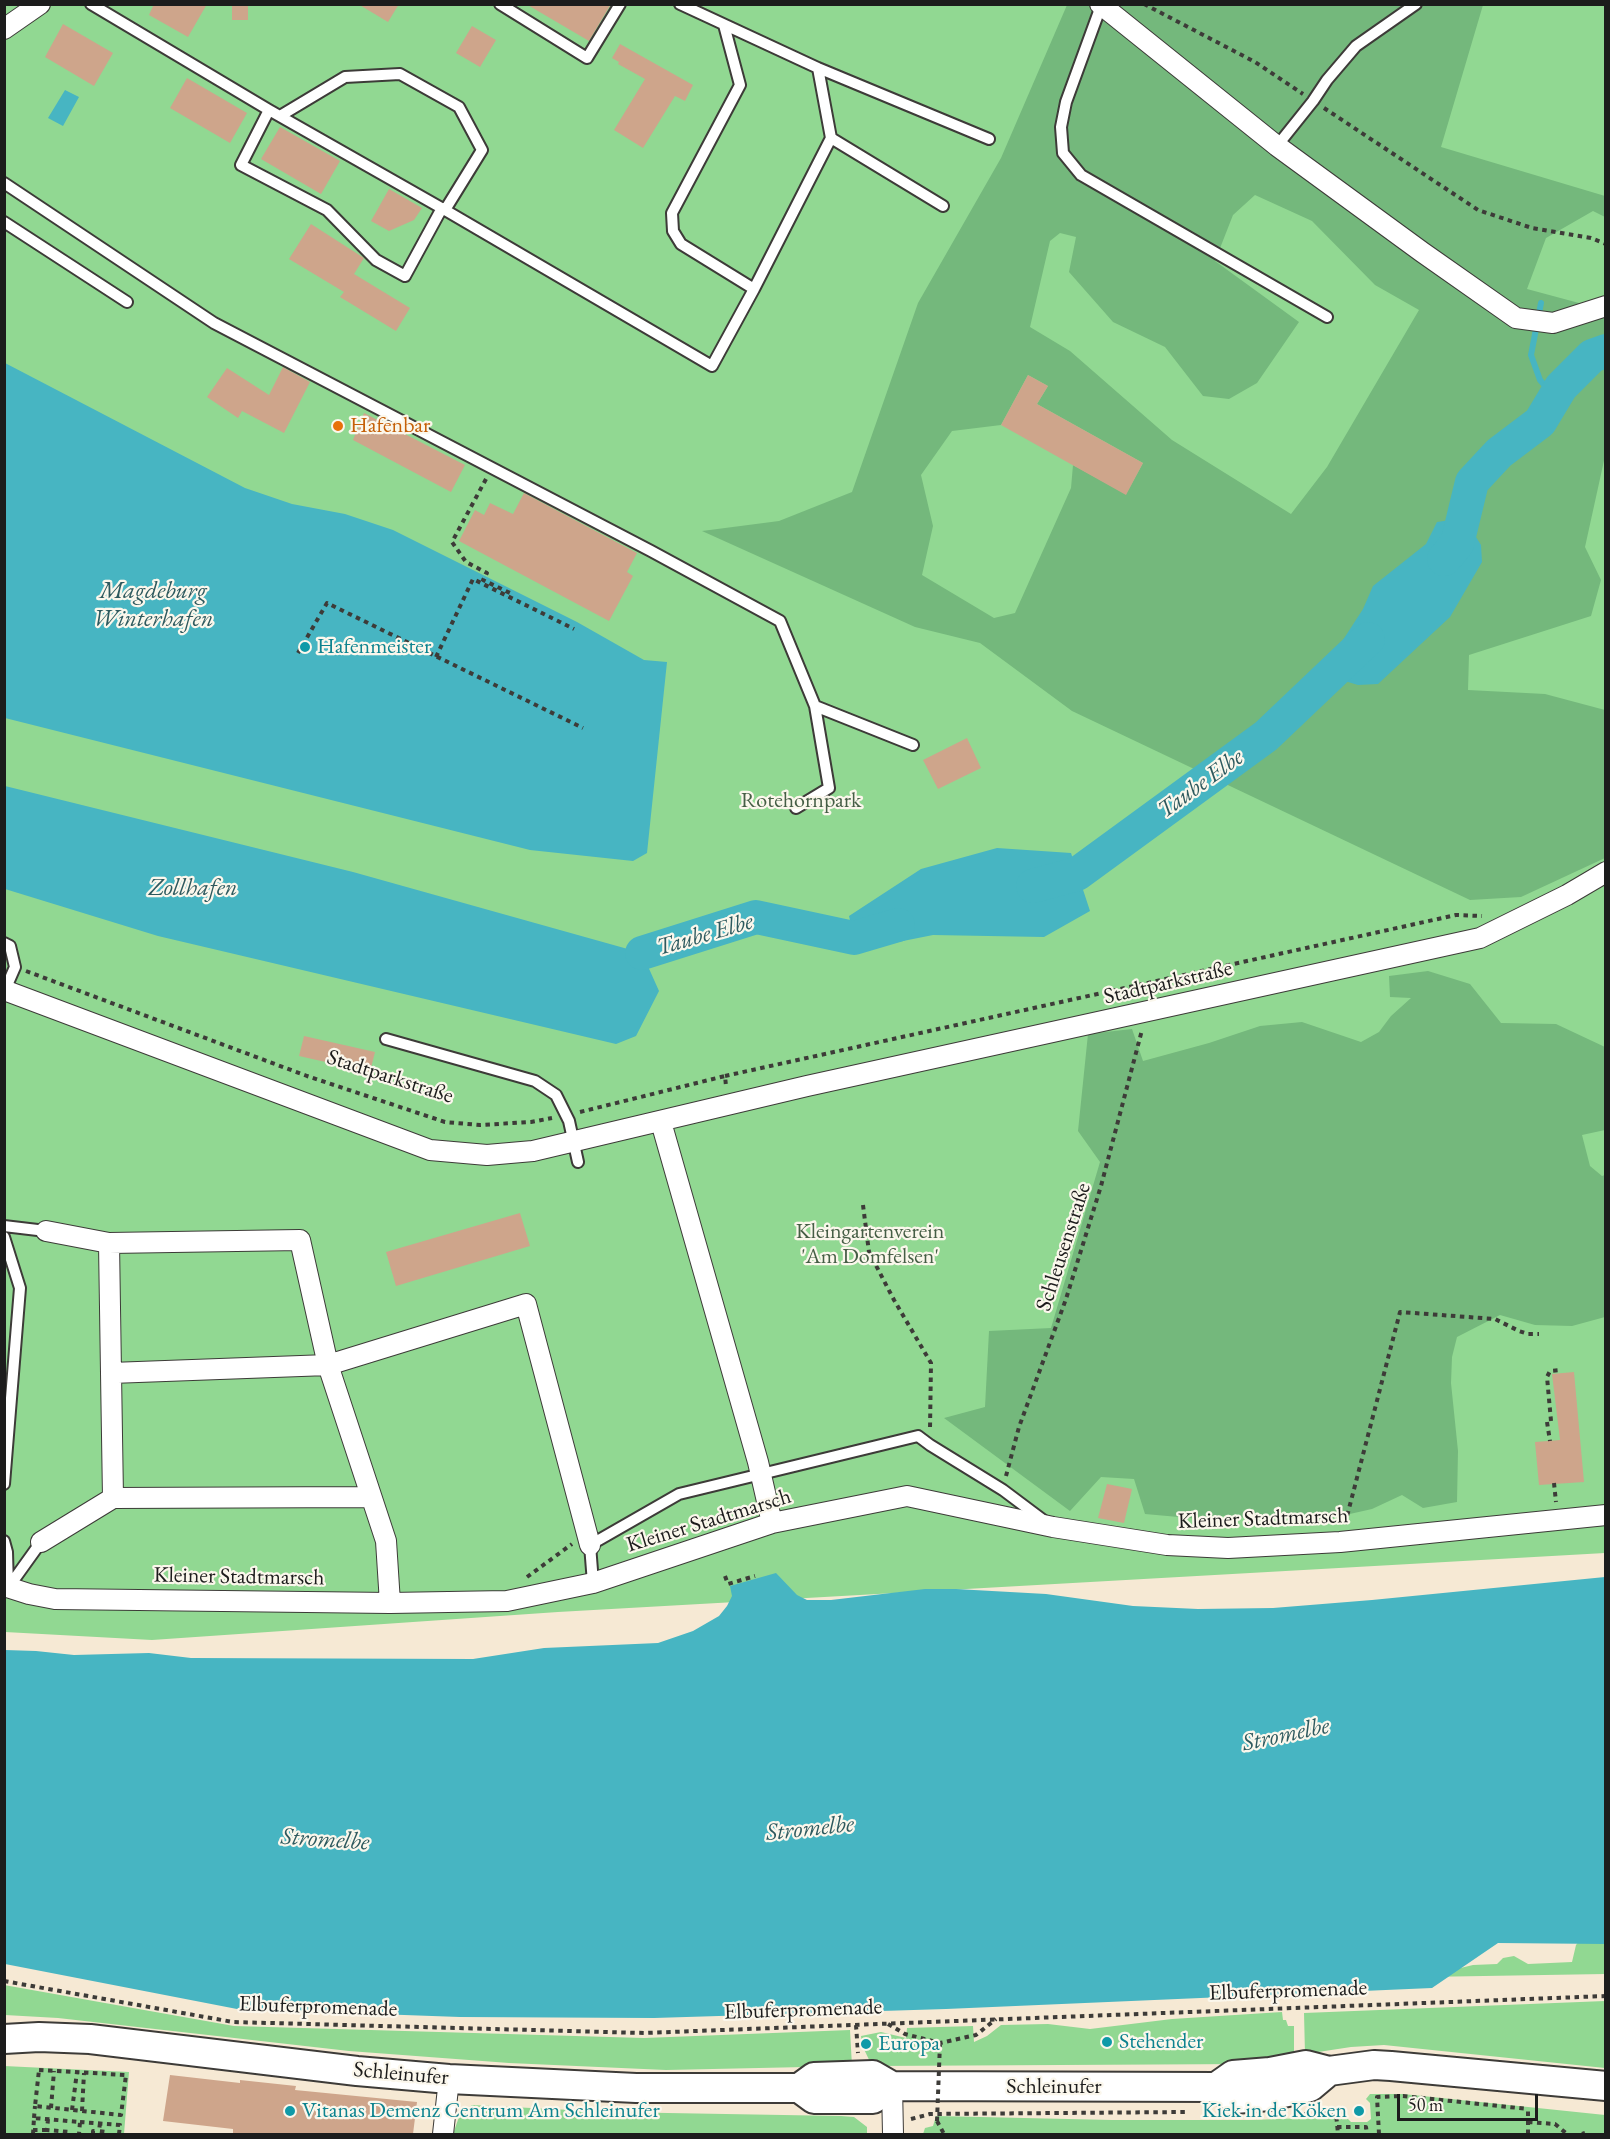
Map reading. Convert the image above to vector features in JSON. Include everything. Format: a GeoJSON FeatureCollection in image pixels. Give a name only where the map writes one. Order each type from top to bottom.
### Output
{"type":"FeatureCollection","features":[{"type":"Feature","properties":{"kind":"main road","name":"Schleinufer"},"geometry":{"type":"LineString","coordinates":[[4,2039],[39,2037],[90,2039],[257,2060],[449,2079],[636,2088],[799,2088],[814,2099],[873,2099],[892,2086],[1216,2087],[1235,2099],[1269,2096],[1310,2087],[1329,2071],[1374,2065],[1605,2086]]}},
{"type":"Feature","properties":{"kind":"street"},"geometry":{"type":"LineString","coordinates":[[4,29],[40,4]]}},
{"type":"Feature","properties":{"kind":"street"},"geometry":{"type":"LineString","coordinates":[[1101,5],[1277,146],[1516,318],[1554,323],[1605,306]]}},
{"type":"Feature","properties":{"kind":"street","name":"Stadtparkstraße"},"geometry":{"type":"LineString","coordinates":[[5,990],[430,1150],[487,1155],[533,1151],[728,1105],[1480,938],[1575,891],[1605,872]]}},
{"type":"Feature","properties":{"kind":"street"},"geometry":{"type":"LineString","coordinates":[[661,1122],[761,1473],[772,1523]]}},
{"type":"Feature","properties":{"kind":"street"},"geometry":{"type":"LineString","coordinates":[[46,1232],[109,1243],[300,1240],[328,1365],[386,1541],[390,1603]]}},
{"type":"Feature","properties":{"kind":"street"},"geometry":{"type":"LineString","coordinates":[[109,1243],[113,1498]]}},
{"type":"Feature","properties":{"kind":"street"},"geometry":{"type":"LineString","coordinates":[[111,1373],[328,1365],[526,1304],[590,1545]]}},
{"type":"Feature","properties":{"kind":"street","name":"Kleiner Stadtmarsch"},"geometry":{"type":"LineString","coordinates":[[6,1587],[55,1599],[390,1603],[507,1601],[593,1583],[772,1523],[907,1496],[1053,1527],[1167,1545],[1228,1548],[1340,1542],[1605,1515]]}},
{"type":"Feature","properties":{"kind":"street"},"geometry":{"type":"LineString","coordinates":[[41,1542],[113,1498],[371,1497]]}},
{"type":"Feature","properties":{"kind":"street"},"geometry":{"type":"LineString","coordinates":[[443,2134],[449,2079]]}},
{"type":"Feature","properties":{"kind":"street"},"geometry":{"type":"LineString","coordinates":[[892,2086],[893,2134]]}},
{"type":"Feature","properties":{"kind":"lane"},"geometry":{"type":"LineString","coordinates":[[91,4],[269,110],[444,209],[712,366],[754,290],[831,138],[818,68]]}},
{"type":"Feature","properties":{"kind":"lane"},"geometry":{"type":"LineString","coordinates":[[500,4],[587,58],[620,4]]}},
{"type":"Feature","properties":{"kind":"lane"},"geometry":{"type":"LineString","coordinates":[[680,4],[818,68],[989,139]]}},
{"type":"Feature","properties":{"kind":"lane"},"geometry":{"type":"LineString","coordinates":[[1277,146],[1313,101],[1326,80],[1356,46],[1416,4]]}},
{"type":"Feature","properties":{"kind":"lane"},"geometry":{"type":"LineString","coordinates":[[1101,5],[1066,102],[1061,128],[1063,153],[1081,175],[1327,317]]}},
{"type":"Feature","properties":{"kind":"lane"},"geometry":{"type":"LineString","coordinates":[[724,25],[740,85],[672,213],[673,231],[681,244],[754,290]]}},
{"type":"Feature","properties":{"kind":"lane"},"geometry":{"type":"LineString","coordinates":[[269,110],[241,165],[327,210],[376,260],[405,276],[482,150],[459,107],[400,74],[345,77],[280,116]]}},
{"type":"Feature","properties":{"kind":"lane"},"geometry":{"type":"LineString","coordinates":[[831,138],[943,206]]}},
{"type":"Feature","properties":{"kind":"lane"},"geometry":{"type":"LineString","coordinates":[[4,183],[214,323],[651,550],[780,621],[815,706],[829,788],[795,808]]}},
{"type":"Feature","properties":{"kind":"lane"},"geometry":{"type":"LineString","coordinates":[[4,222],[127,302]]}},
{"type":"Feature","properties":{"kind":"lane"},"geometry":{"type":"LineString","coordinates":[[815,706],[913,745]]}},
{"type":"Feature","properties":{"kind":"lane"},"geometry":{"type":"LineString","coordinates":[[4,943],[10,946],[15,967],[5,990]]}},
{"type":"Feature","properties":{"kind":"lane"},"geometry":{"type":"LineString","coordinates":[[386,1039],[535,1081],[556,1095],[567,1115],[578,1162]]}},
{"type":"Feature","properties":{"kind":"lane"},"geometry":{"type":"LineString","coordinates":[[4,1227],[46,1232]]}},
{"type":"Feature","properties":{"kind":"lane"},"geometry":{"type":"LineString","coordinates":[[4,1237],[20,1288],[4,1484]]}},
{"type":"Feature","properties":{"kind":"lane"},"geometry":{"type":"LineString","coordinates":[[593,1583],[590,1545],[679,1494],[918,1436],[1003,1490],[1053,1527]]}},
{"type":"Feature","properties":{"kind":"lane"},"geometry":{"type":"LineString","coordinates":[[4,1541],[7,1552],[6,1587]]}},
{"type":"Feature","properties":{"kind":"lane"},"geometry":{"type":"LineString","coordinates":[[6,1587],[41,1542]]}},
{"type":"Feature","properties":{"kind":"path"},"geometry":{"type":"LineString","coordinates":[[1144,4],[1255,62],[1478,210],[1533,228],[1591,238],[1605,244]]}},
{"type":"Feature","properties":{"kind":"path"},"geometry":{"type":"LineString","coordinates":[[492,467],[452,542],[466,562],[487,573],[483,580],[510,593],[508,597]]}},
{"type":"Feature","properties":{"kind":"path"},"geometry":{"type":"LineString","coordinates":[[436,657],[473,579],[574,629]]}},
{"type":"Feature","properties":{"kind":"path"},"geometry":{"type":"LineString","coordinates":[[298,654],[327,603],[583,728]]}},
{"type":"Feature","properties":{"kind":"path","name":"Stadtparkstraße"},"geometry":{"type":"LineString","coordinates":[[23,970],[307,1076],[446,1122],[480,1125],[521,1123],[567,1115],[725,1076],[1456,915],[1499,916],[1505,926]]}},
{"type":"Feature","properties":{"kind":"path","name":"Schleusenstraße"},"geometry":{"type":"LineString","coordinates":[[1003,1490],[1019,1427],[1066,1299],[1101,1186],[1147,1012]]}},
{"type":"Feature","properties":{"kind":"path"},"geometry":{"type":"LineString","coordinates":[[725,1076],[728,1105]]}},
{"type":"Feature","properties":{"kind":"path"},"geometry":{"type":"LineString","coordinates":[[863,1205],[869,1252],[931,1363],[930,1445]]}},
{"type":"Feature","properties":{"kind":"path"},"geometry":{"type":"LineString","coordinates":[[1340,1542],[1400,1312],[1495,1319],[1519,1331],[1539,1334]]}},
{"type":"Feature","properties":{"kind":"path"},"geometry":{"type":"LineString","coordinates":[[1550,1441],[1547,1377],[1550,1371],[1562,1370]]}},
{"type":"Feature","properties":{"kind":"path"},"geometry":{"type":"LineString","coordinates":[[1554,1483],[1557,1508]]}},
{"type":"Feature","properties":{"kind":"path"},"geometry":{"type":"LineString","coordinates":[[725,1576],[728,1584],[755,1576]]}},
{"type":"Feature","properties":{"kind":"path","name":"Elbuferpromenade"},"geometry":{"type":"LineString","coordinates":[[4,1981],[250,2023],[644,2033],[1605,1996]]}},
{"type":"Feature","properties":{"kind":"path"},"geometry":{"type":"LineString","coordinates":[[888,2023],[905,2034],[940,2043],[976,2035],[996,2019]]}},
{"type":"Feature","properties":{"kind":"path"},"geometry":{"type":"LineString","coordinates":[[855,2025],[857,2046]]}},
{"type":"Feature","properties":{"kind":"path"},"geometry":{"type":"LineString","coordinates":[[940,2043],[937,2121],[944,2134]]}},
{"type":"Feature","properties":{"kind":"path"},"geometry":{"type":"LineString","coordinates":[[35,2106],[121,2115],[126,2075],[39,2070],[35,2106],[33,2132],[70,2133],[71,2121]]}},
{"type":"Feature","properties":{"kind":"path"},"geometry":{"type":"LineString","coordinates":[[51,2108],[54,2071]]}},
{"type":"Feature","properties":{"kind":"path"},"geometry":{"type":"LineString","coordinates":[[72,2110],[77,2072]]}},
{"type":"Feature","properties":{"kind":"path"},"geometry":{"type":"LineString","coordinates":[[82,2111],[84,2073]]}},
{"type":"Feature","properties":{"kind":"path"},"geometry":{"type":"LineString","coordinates":[[1379,2134],[1377,2097],[1403,2096],[1528,2108],[1528,2134]]}},
{"type":"Feature","properties":{"kind":"path"},"geometry":{"type":"LineString","coordinates":[[1298,2114],[1336,2113],[1338,2134]]}},
{"type":"Feature","properties":{"kind":"path"},"geometry":{"type":"LineString","coordinates":[[34,2118],[120,2125],[119,2134]]}},
{"type":"Feature","properties":{"kind":"path"},"geometry":{"type":"LineString","coordinates":[[47,2132],[48,2119]]}},
{"type":"Feature","properties":{"kind":"path"},"geometry":{"type":"LineString","coordinates":[[79,2134],[80,2122]]}},
{"type":"Feature","properties":{"kind":"path"},"geometry":{"type":"LineString","coordinates":[[1528,2122],[1555,2124],[1567,2134]]}},
{"type":"Feature","properties":{"kind":"path"},"geometry":{"type":"LineString","coordinates":[[99,2131],[100,2123]]}},
{"type":"Feature","properties":{"kind":"path"},"geometry":{"type":"LineString","coordinates":[[1337,2127],[1366,2127],[1367,2134]]}},
{"type":"Feature","properties":{"kind":"path"},"geometry":{"type":"LineString","coordinates":[[93,2134],[93,2131],[107,2132],[107,2134]]}},
{"type":"Feature","properties":{"kind":"green space","name":"Rotehornpark"},"geometry":{"type":"Polygon","coordinates":[[[4,5],[1605,5],[1605,1553],[558,1612],[152,1640],[5,1632],[4,5]]]}},
{"type":"Feature","properties":{"kind":"green space"},"geometry":{"type":"Polygon","coordinates":[[[1067,5],[1483,5],[1441,147],[1605,196],[1605,217],[1593,211],[1546,238],[1527,289],[1605,310],[1605,456],[1585,547],[1601,580],[1591,616],[1469,655],[1468,690],[1545,694],[1605,710],[1605,858],[1521,897],[1470,900],[1072,711],[980,643],[915,627],[702,531],[779,521],[852,492],[918,303],[1001,158],[1067,5]],[[1255,195],[1233,215],[1215,261],[1299,322],[1257,383],[1229,399],[1203,396],[1165,347],[1113,322],[1069,272],[1076,237],[1060,233],[1050,241],[1030,327],[1070,351],[1172,440],[1291,514],[1327,467],[1419,310],[1375,285],[1312,221],[1255,195]],[[1028,375],[1001,425],[952,431],[921,475],[933,526],[922,575],[994,618],[1015,613],[1071,488],[1073,465],[1126,494],[1143,463],[1037,404],[1048,386],[1028,375]]]}},
{"type":"Feature","properties":{"kind":"green space"},"geometry":{"type":"Polygon","coordinates":[[[1428,971],[1470,984],[1501,1023],[1556,1024],[1605,1047],[1605,1130],[1582,1135],[1590,1166],[1602,1176],[1605,1175],[1605,1317],[1572,1326],[1535,1325],[1500,1315],[1457,1337],[1452,1357],[1451,1383],[1458,1451],[1457,1502],[1423,1508],[1402,1495],[1372,1509],[1323,1520],[1303,1515],[1249,1518],[1220,1516],[1212,1520],[1145,1514],[1134,1479],[1101,1477],[1070,1511],[944,1418],[985,1407],[989,1331],[1051,1328],[1100,1162],[1078,1131],[1088,1034],[1132,1029],[1143,1061],[1260,1026],[1302,1022],[1361,1042],[1379,1032],[1391,1016],[1411,998],[1390,997],[1389,976],[1428,971]]]}},
{"type":"Feature","properties":{"kind":"green space"},"geometry":{"type":"Polygon","coordinates":[[[1605,1933],[1605,1974],[1423,1977],[1473,1965],[1497,1964],[1503,1958],[1514,1956],[1528,1964],[1572,1962],[1576,1945],[1584,1935],[1605,1933]]]}},
{"type":"Feature","properties":{"kind":"green space"},"geometry":{"type":"Polygon","coordinates":[[[4,1985],[234,2026],[644,2038],[850,2030],[852,2066],[666,2070],[509,2063],[349,2051],[58,2018],[5,2015],[4,1985]]]}},
{"type":"Feature","properties":{"kind":"green space"},"geometry":{"type":"Polygon","coordinates":[[[1605,2001],[1605,2068],[1384,2045],[1305,2054],[1304,2013],[1605,2001]]]}},
{"type":"Feature","properties":{"kind":"green space"},"geometry":{"type":"Polygon","coordinates":[[[1282,2012],[1283,2020],[1286,2020],[1288,2026],[1294,2026],[1294,2058],[1248,2064],[872,2066],[862,2045],[861,2036],[881,2032],[906,2038],[907,2028],[973,2026],[974,2042],[987,2036],[1001,2025],[1048,2024],[1090,2029],[1172,2019],[1282,2012]]]}},
{"type":"Feature","properties":{"kind":"green space"},"geometry":{"type":"Polygon","coordinates":[[[4,2066],[129,2072],[124,2134],[5,2134],[4,2066]]]}},
{"type":"Feature","properties":{"kind":"green space"},"geometry":{"type":"Polygon","coordinates":[[[1370,2094],[1403,2094],[1605,2115],[1605,2134],[923,2134],[925,2128],[933,2126],[936,2116],[1251,2120],[1333,2117],[1334,2109],[1347,2110],[1347,2118],[1351,2122],[1367,2122],[1371,2119],[1370,2103],[1366,2099],[1370,2094]]]}},
{"type":"Feature","properties":{"kind":"green space"},"geometry":{"type":"Polygon","coordinates":[[[472,2105],[610,2112],[841,2116],[854,2117],[867,2127],[867,2134],[453,2134],[460,2114],[472,2105]]]}},
{"type":"Feature","properties":{"kind":"water"},"geometry":{"type":"Polygon","coordinates":[[[65,90],[79,97],[63,126],[48,118],[65,90]]]}},
{"type":"Feature","properties":{"kind":"water","name":"Magdeburg Winterhafen"},"geometry":{"type":"Polygon","coordinates":[[[5,363],[245,488],[292,504],[345,514],[393,530],[577,622],[644,660],[667,662],[647,853],[633,861],[530,850],[5,718],[5,363]]]}},
{"type":"Feature","properties":{"kind":"water"},"geometry":{"type":"Polygon","coordinates":[[[1464,518],[1481,545],[1482,562],[1450,617],[1378,684],[1358,685],[1338,679],[1330,660],[1363,609],[1373,586],[1426,544],[1437,522],[1464,518]]]}},
{"type":"Feature","properties":{"kind":"water","name":"Zollhafen"},"geometry":{"type":"Polygon","coordinates":[[[5,786],[353,872],[642,953],[659,991],[636,1036],[616,1044],[158,936],[5,889],[5,786]]]}},
{"type":"Feature","properties":{"kind":"water"},"geometry":{"type":"Polygon","coordinates":[[[997,848],[1071,853],[1090,911],[1044,937],[933,935],[873,947],[854,938],[849,916],[921,869],[997,848]]]}},
{"type":"Feature","properties":{"kind":"water","name":"Stromelbe"},"geometry":{"type":"Polygon","coordinates":[[[776,1573],[797,1595],[807,1600],[831,1600],[925,1589],[956,1589],[1046,1594],[1133,1606],[1198,1609],[1273,1608],[1605,1577],[1605,1944],[1498,1943],[1432,1988],[946,2009],[654,2018],[460,2017],[237,2009],[5,1964],[5,1650],[74,1655],[149,1653],[191,1658],[473,1659],[544,1648],[658,1643],[693,1631],[719,1616],[732,1596],[730,1586],[776,1573]]]}},
{"type":"Feature","properties":{"kind":"building"},"geometry":{"type":"Polygon","coordinates":[[[154,4],[207,4],[188,37],[149,15],[154,4]]]}},
{"type":"Feature","properties":{"kind":"building"},"geometry":{"type":"Polygon","coordinates":[[[232,4],[248,4],[248,20],[232,20],[232,4]]]}},
{"type":"Feature","properties":{"kind":"building"},"geometry":{"type":"Polygon","coordinates":[[[358,4],[399,4],[388,22],[358,4]]]}},
{"type":"Feature","properties":{"kind":"building"},"geometry":{"type":"Polygon","coordinates":[[[526,4],[611,4],[589,41],[526,4]]]}},
{"type":"Feature","properties":{"kind":"building"},"geometry":{"type":"Polygon","coordinates":[[[63,24],[113,53],[94,86],[45,57],[63,24]]]}},
{"type":"Feature","properties":{"kind":"building"},"geometry":{"type":"Polygon","coordinates":[[[472,26],[496,40],[480,67],[456,53],[472,26]]]}},
{"type":"Feature","properties":{"kind":"building"},"geometry":{"type":"Polygon","coordinates":[[[620,44],[693,85],[685,101],[675,96],[643,148],[614,130],[645,79],[618,64],[619,62],[612,58],[620,44]]]}},
{"type":"Feature","properties":{"kind":"building"},"geometry":{"type":"Polygon","coordinates":[[[187,78],[247,113],[230,143],[170,108],[187,78]]]}},
{"type":"Feature","properties":{"kind":"building"},"geometry":{"type":"Polygon","coordinates":[[[280,127],[340,161],[321,194],[261,159],[280,127]]]}},
{"type":"Feature","properties":{"kind":"building"},"geometry":{"type":"Polygon","coordinates":[[[389,189],[422,208],[414,220],[389,231],[371,221],[389,189]]]}},
{"type":"Feature","properties":{"kind":"building"},"geometry":{"type":"Polygon","coordinates":[[[311,224],[364,258],[354,274],[410,308],[396,331],[340,297],[344,292],[289,259],[311,224]]]}},
{"type":"Feature","properties":{"kind":"building"},"geometry":{"type":"Polygon","coordinates":[[[283,367],[310,382],[284,433],[242,411],[238,418],[207,397],[227,368],[269,395],[283,367]]]}},
{"type":"Feature","properties":{"kind":"building"},"geometry":{"type":"Polygon","coordinates":[[[1028,375],[1048,386],[1037,404],[1143,463],[1126,495],[1001,425],[1028,375]]]}},
{"type":"Feature","properties":{"kind":"building"},"geometry":{"type":"Polygon","coordinates":[[[364,413],[465,465],[451,492],[353,440],[364,413]]]}},
{"type":"Feature","properties":{"kind":"building"},"geometry":{"type":"Polygon","coordinates":[[[524,493],[637,553],[627,572],[633,576],[609,621],[459,541],[475,510],[484,515],[490,503],[513,514],[524,493]]]}},
{"type":"Feature","properties":{"kind":"building"},"geometry":{"type":"Polygon","coordinates":[[[967,738],[981,768],[938,789],[923,760],[967,738]]]}},
{"type":"Feature","properties":{"kind":"building"},"geometry":{"type":"Polygon","coordinates":[[[304,1036],[375,1052],[370,1072],[299,1056],[304,1036]]]}},
{"type":"Feature","properties":{"kind":"building"},"geometry":{"type":"Polygon","coordinates":[[[520,1213],[530,1246],[396,1286],[386,1252],[520,1213]]]}},
{"type":"Feature","properties":{"kind":"building"},"geometry":{"type":"Polygon","coordinates":[[[1574,1372],[1584,1482],[1539,1485],[1535,1442],[1560,1440],[1552,1374],[1574,1372]]]}},
{"type":"Feature","properties":{"kind":"building"},"geometry":{"type":"Polygon","coordinates":[[[1107,1484],[1132,1489],[1124,1523],[1098,1518],[1107,1484]]]}},
{"type":"Feature","properties":{"kind":"building","name":"Vitanas Demenz Centrum Am Schleinufer"},"geometry":{"type":"Polygon","coordinates":[[[170,2075],[240,2083],[240,2080],[296,2086],[295,2090],[417,2102],[413,2134],[244,2134],[233,2133],[233,2129],[163,2121],[170,2075]]]}},
{"type":"Feature","properties":{"kind":"waterway"},"geometry":{"type":"LineString","coordinates":[[1541,303],[1531,355],[1540,380],[1555,397]]}},
{"type":"Feature","properties":{"kind":"waterway","name":"Taube Elbe"},"geometry":{"type":"LineString","coordinates":[[1444,559],[1457,544],[1472,482],[1499,453],[1540,422],[1561,387],[1592,356],[1606,351]]}},
{"type":"Feature","properties":{"kind":"waterway","name":"Taube Elbe"},"geometry":{"type":"LineString","coordinates":[[1033,886],[1077,874],[1266,736],[1368,639]]}},
{"type":"Feature","properties":{"kind":"waterway","name":"Taube Elbe"},"geometry":{"type":"LineString","coordinates":[[642,953],[756,917],[854,938],[898,925]]}},
{"type":"Feature","properties":{"kind":"place","name":"Hafenbar"},"geometry":{"type":"Point","coordinates":[338,426]}},
{"type":"Feature","properties":{"kind":"place","name":"Hafenmeister"},"geometry":{"type":"Point","coordinates":[305,647]}},
{"type":"Feature","properties":{"kind":"place","name":"Stehender"},"geometry":{"type":"Point","coordinates":[1107,2042]}},
{"type":"Feature","properties":{"kind":"place","name":"Europa"},"geometry":{"type":"Point","coordinates":[866,2044]}},
{"type":"Feature","properties":{"kind":"place","name":"Vitanas Demenz Centrum Am Schleinufer"},"geometry":{"type":"Point","coordinates":[290,2111]}},
{"type":"Feature","properties":{"kind":"place","name":"Kiek in de Köken"},"geometry":{"type":"Point","coordinates":[1359,2111]}},
{"type":"Feature","properties":{"kind":"park label","name":"Kleingartenverein 'Am Domfelsen'"},"geometry":{"type":"Point","coordinates":[870,1244]}}]}
